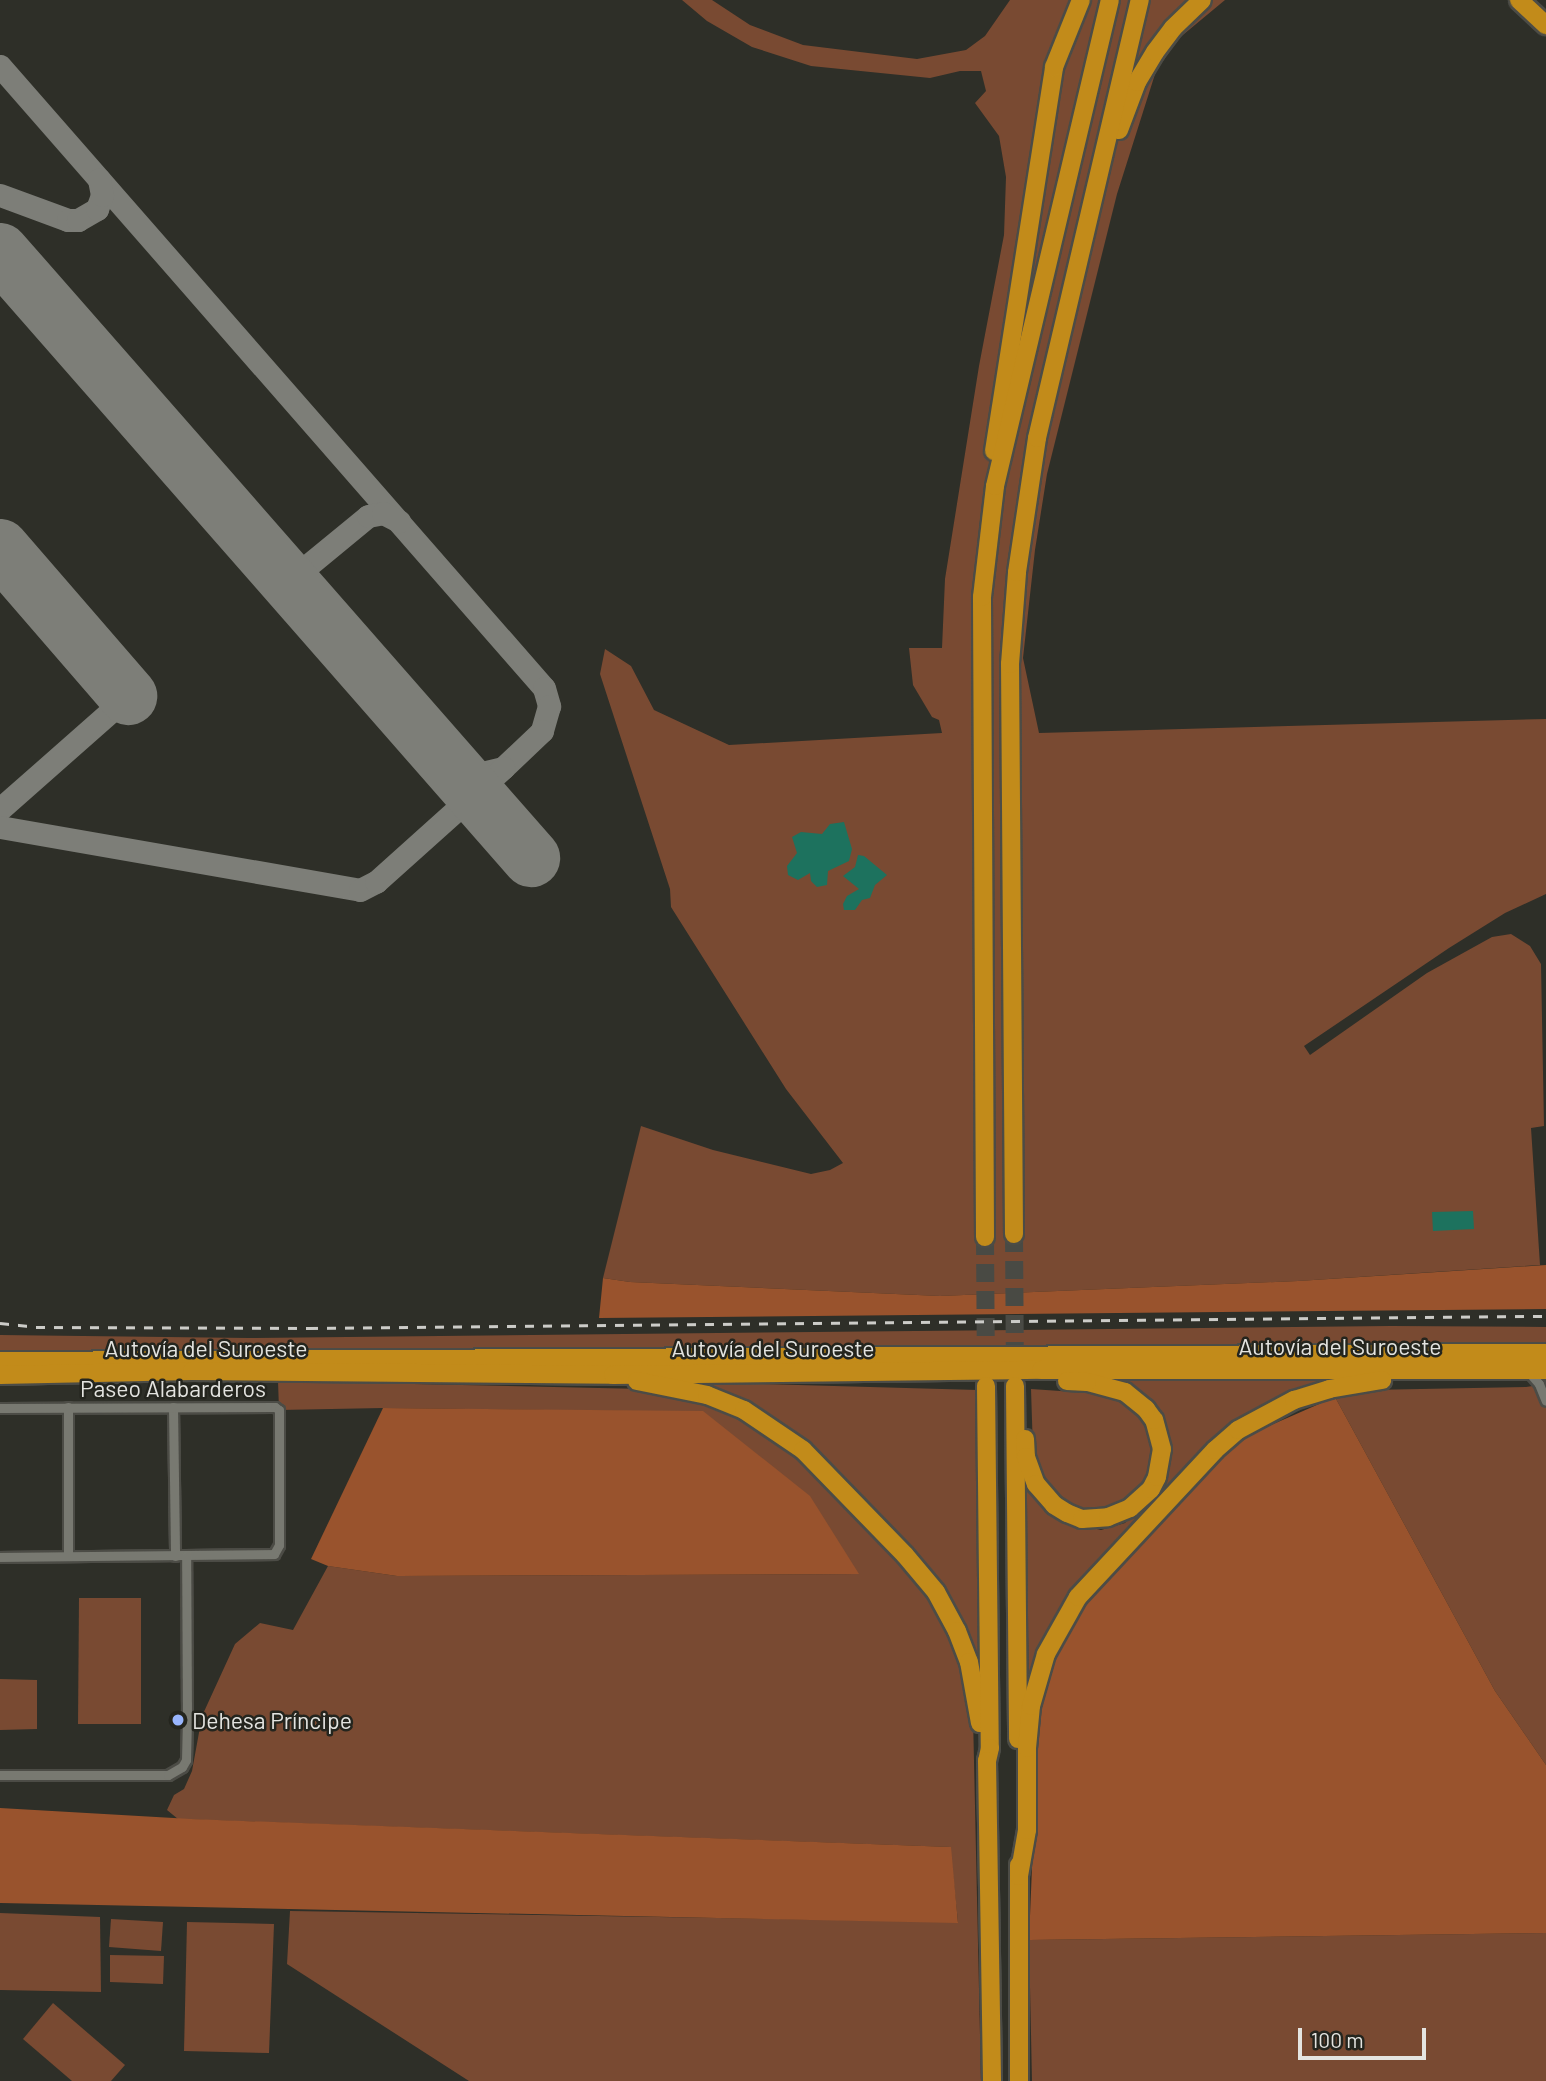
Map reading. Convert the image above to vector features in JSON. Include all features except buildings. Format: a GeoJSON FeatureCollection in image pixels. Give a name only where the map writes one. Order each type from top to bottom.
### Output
{"type":"FeatureCollection","features":[{"type":"Feature","properties":{"kind":"highway"},"geometry":{"type":"LineString","coordinates":[[995,486],[993,442],[1039,151],[1054,67],[1071,18],[1081,0]]}},
{"type":"Feature","properties":{"kind":"highway"},"geometry":{"type":"LineString","coordinates":[[985,1237],[980,673],[982,597],[995,486],[1110,0]]}},
{"type":"Feature","properties":{"kind":"highway"},"geometry":{"type":"LineString","coordinates":[[1014,1234],[1010,664],[1017,572],[1037,438],[1140,0]]}},
{"type":"Feature","properties":{"kind":"highway"},"geometry":{"type":"LineString","coordinates":[[1082,242],[1102,196],[1118,130],[1137,82],[1173,28],[1202,0]]}},
{"type":"Feature","properties":{"kind":"highway"},"geometry":{"type":"LineString","coordinates":[[1519,0],[1546,25]]}},
{"type":"Feature","properties":{"kind":"highway","name":"Autovía del Suroeste"},"geometry":{"type":"LineString","coordinates":[[0,1361],[1546,1353]]}},
{"type":"Feature","properties":{"kind":"highway","name":"Autovía del Suroeste"},"geometry":{"type":"LineString","coordinates":[[0,1375],[192,1371],[613,1375],[1546,1370]]}},
{"type":"Feature","properties":{"kind":"highway"},"geometry":{"type":"LineString","coordinates":[[1019,1876],[1027,1830],[1031,1706],[1046,1654],[1078,1597],[1112,1558],[1215,1450],[1238,1430],[1275,1410],[1329,1389],[1371,1381],[1480,1377],[1496,1371]]}},
{"type":"Feature","properties":{"kind":"highway"},"geometry":{"type":"LineString","coordinates":[[837,1373],[847,1378],[1074,1381],[1125,1392],[1146,1409],[1160,1434],[1160,1464],[1151,1489],[1130,1508],[1108,1517],[1082,1519],[1054,1505],[1036,1484],[1026,1457],[1025,1429],[1015,1386],[1019,2081]]}},
{"type":"Feature","properties":{"kind":"highway"},"geometry":{"type":"LineString","coordinates":[[613,1375],[708,1395],[744,1410],[775,1428],[803,1450],[896,1545],[936,1592],[957,1631],[969,1662],[979,1707],[982,1748],[987,1761]]}},
{"type":"Feature","properties":{"kind":"highway"},"geometry":{"type":"LineString","coordinates":[[986,1385],[990,1748],[987,1761],[992,2081]]}},
{"type":"Feature","properties":{"kind":"street"},"geometry":{"type":"LineString","coordinates":[[1527,1370],[1546,1397]]}},
{"type":"Feature","properties":{"kind":"street","name":"Paseo Alabarderos"},"geometry":{"type":"LineString","coordinates":[[0,1408],[275,1406],[279,1410],[277,1552],[186,1556]]}},
{"type":"Feature","properties":{"kind":"street"},"geometry":{"type":"LineString","coordinates":[[68,1407],[68,1556]]}},
{"type":"Feature","properties":{"kind":"street"},"geometry":{"type":"LineString","coordinates":[[173,1407],[175,1556]]}},
{"type":"Feature","properties":{"kind":"street"},"geometry":{"type":"LineString","coordinates":[[0,1557],[186,1556],[186,1760],[172,1774],[0,1775]]}},
{"type":"Feature","properties":{"kind":"shaded area"},"geometry":{"type":"Polygon","coordinates":[[[682,0],[712,0],[750,25],[803,45],[917,59],[966,50],[985,36],[1010,0],[1225,0],[1178,39],[1156,71],[1117,194],[1047,474],[1035,550],[1023,658],[1039,733],[1546,719],[1546,894],[1505,913],[1449,948],[1304,1046],[1310,1055],[1427,973],[1492,937],[1511,934],[1530,946],[1541,964],[1544,1126],[1531,1128],[1540,1265],[1298,1281],[940,1296],[630,1282],[603,1278],[641,1126],[713,1150],[811,1174],[830,1170],[843,1163],[786,1089],[671,907],[670,889],[600,674],[605,649],[631,666],[654,710],[729,745],[942,733],[939,720],[932,717],[913,685],[909,648],[942,648],[945,579],[979,366],[1004,235],[1006,177],[999,136],[975,103],[986,91],[981,71],[960,71],[930,78],[811,66],[752,47],[707,21],[682,0]]]}},
{"type":"Feature","properties":{"kind":"shaded area"},"geometry":{"type":"Polygon","coordinates":[[[844,822],[852,849],[849,861],[828,871],[827,885],[817,887],[811,881],[810,873],[798,880],[788,875],[787,866],[797,853],[792,837],[801,832],[822,834],[830,824],[844,822]]]}},
{"type":"Feature","properties":{"kind":"shaded area"},"geometry":{"type":"Polygon","coordinates":[[[858,855],[864,856],[887,875],[875,885],[870,898],[862,900],[855,910],[844,910],[843,904],[847,896],[859,889],[843,876],[855,867],[858,855]]]}},
{"type":"Feature","properties":{"kind":"shaded area"},"geometry":{"type":"Polygon","coordinates":[[[1473,1211],[1474,1229],[1433,1231],[1432,1212],[1473,1211]]]}},
{"type":"Feature","properties":{"kind":"shaded area"},"geometry":{"type":"Polygon","coordinates":[[[1546,1265],[1546,1309],[599,1318],[603,1278],[630,1282],[940,1296],[1298,1281],[1546,1265]]]}},
{"type":"Feature","properties":{"kind":"shaded area"},"geometry":{"type":"Polygon","coordinates":[[[1391,1326],[1546,1327],[1546,1345],[0,1352],[0,1335],[249,1338],[1391,1326]]]}},
{"type":"Feature","properties":{"kind":"shaded area"},"geometry":{"type":"Polygon","coordinates":[[[1324,1376],[1319,1383],[1272,1402],[1228,1431],[1188,1465],[1080,1584],[1029,1686],[1025,1484],[1040,1504],[1068,1522],[1101,1530],[1125,1523],[1164,1482],[1170,1463],[1163,1422],[1154,1403],[1126,1384],[1126,1379],[1324,1376]]]}},
{"type":"Feature","properties":{"kind":"shaded area"},"geometry":{"type":"Polygon","coordinates":[[[389,1380],[413,1384],[644,1389],[722,1406],[777,1437],[897,1556],[936,1606],[962,1660],[973,1715],[981,2081],[469,2081],[287,1964],[290,1911],[958,1922],[950,1847],[178,1819],[167,1810],[174,1795],[184,1789],[192,1771],[202,1716],[235,1644],[260,1623],[293,1630],[328,1566],[397,1576],[858,1574],[703,1412],[383,1408],[279,1410],[278,1381],[389,1380]]]}},
{"type":"Feature","properties":{"kind":"shaded area"},"geometry":{"type":"Polygon","coordinates":[[[655,1381],[978,1390],[979,1675],[946,1595],[923,1562],[857,1493],[786,1427],[708,1388],[655,1381]]]}},
{"type":"Feature","properties":{"kind":"shaded area"},"geometry":{"type":"Polygon","coordinates":[[[1546,1384],[1546,1765],[1495,1691],[1335,1397],[1368,1390],[1526,1387],[1546,1384]]]}},
{"type":"Feature","properties":{"kind":"shaded area"},"geometry":{"type":"Polygon","coordinates":[[[1031,1389],[1119,1395],[1141,1413],[1155,1454],[1151,1476],[1139,1492],[1122,1505],[1098,1512],[1067,1506],[1050,1496],[1033,1451],[1031,1389]]]}},
{"type":"Feature","properties":{"kind":"shaded area"},"geometry":{"type":"Polygon","coordinates":[[[1335,1397],[1495,1691],[1546,1765],[1546,1933],[1029,1940],[1038,1723],[1055,1655],[1085,1600],[1190,1485],[1244,1437],[1335,1397]]]}},
{"type":"Feature","properties":{"kind":"shaded area"},"geometry":{"type":"Polygon","coordinates":[[[383,1408],[703,1411],[810,1496],[859,1574],[397,1576],[328,1566],[311,1559],[383,1408]]]}},
{"type":"Feature","properties":{"kind":"shaded area"},"geometry":{"type":"Polygon","coordinates":[[[79,1598],[141,1598],[141,1724],[78,1724],[79,1598]]]}},
{"type":"Feature","properties":{"kind":"shaded area"},"geometry":{"type":"Polygon","coordinates":[[[0,1679],[37,1680],[37,1729],[0,1730],[0,1679]]]}},
{"type":"Feature","properties":{"kind":"shaded area"},"geometry":{"type":"Polygon","coordinates":[[[0,1808],[191,1819],[951,1847],[958,1923],[0,1903],[0,1808]]]}},
{"type":"Feature","properties":{"kind":"shaded area"},"geometry":{"type":"Polygon","coordinates":[[[0,1913],[100,1917],[101,1992],[0,1990],[0,1913]]]}},
{"type":"Feature","properties":{"kind":"shaded area"},"geometry":{"type":"Polygon","coordinates":[[[111,1919],[163,1922],[161,1951],[109,1947],[111,1919]]]}},
{"type":"Feature","properties":{"kind":"shaded area"},"geometry":{"type":"Polygon","coordinates":[[[187,1922],[274,1924],[269,2053],[184,2051],[187,1922]]]}},
{"type":"Feature","properties":{"kind":"shaded area"},"geometry":{"type":"Polygon","coordinates":[[[1546,1933],[1546,2081],[1032,2081],[1029,1940],[1546,1933]]]}},
{"type":"Feature","properties":{"kind":"shaded area"},"geometry":{"type":"Polygon","coordinates":[[[110,1955],[164,1956],[163,1984],[110,1982],[110,1955]]]}},
{"type":"Feature","properties":{"kind":"shaded area"},"geometry":{"type":"Polygon","coordinates":[[[53,2003],[125,2065],[111,2081],[72,2081],[23,2039],[53,2003]]]}},
{"type":"Feature","properties":{"kind":"taxiway"},"geometry":{"type":"LineString","coordinates":[[0,66],[544,688],[549,706],[542,731],[503,768],[478,774],[464,771],[446,761]]}},
{"type":"Feature","properties":{"kind":"taxiway"},"geometry":{"type":"LineString","coordinates":[[0,195],[68,220],[78,220],[97,209],[102,195],[99,179]]}},
{"type":"Feature","properties":{"kind":"taxiway"},"geometry":{"type":"LineString","coordinates":[[269,559],[280,567],[306,567],[368,516],[383,513],[399,521]]}},
{"type":"Feature","properties":{"kind":"taxiway"},"geometry":{"type":"LineString","coordinates":[[0,809],[128,696]]}},
{"type":"Feature","properties":{"kind":"taxiway"},"geometry":{"type":"LineString","coordinates":[[0,827],[360,890],[376,882],[503,768]]}},
{"type":"Feature","properties":{"kind":"runway"},"geometry":{"type":"LineString","coordinates":[[0,252],[531,858]]}},
{"type":"Feature","properties":{"kind":"runway"},"geometry":{"type":"LineString","coordinates":[[0,548],[128,696]]}},
{"type":"Feature","properties":{"kind":"tunnel"},"geometry":{"type":"LineString","coordinates":[[1014,1234],[1015,1368]]}},
{"type":"Feature","properties":{"kind":"tunnel"},"geometry":{"type":"LineString","coordinates":[[985,1237],[986,1370]]}},
{"type":"Feature","properties":{"kind":"railway"},"geometry":{"type":"LineString","coordinates":[[0,1323],[36,1327],[309,1328],[1546,1316]]}},
{"type":"Feature","properties":{"kind":"place","name":"Dehesa Príncipe"},"geometry":{"type":"Point","coordinates":[178,1720]}}]}
